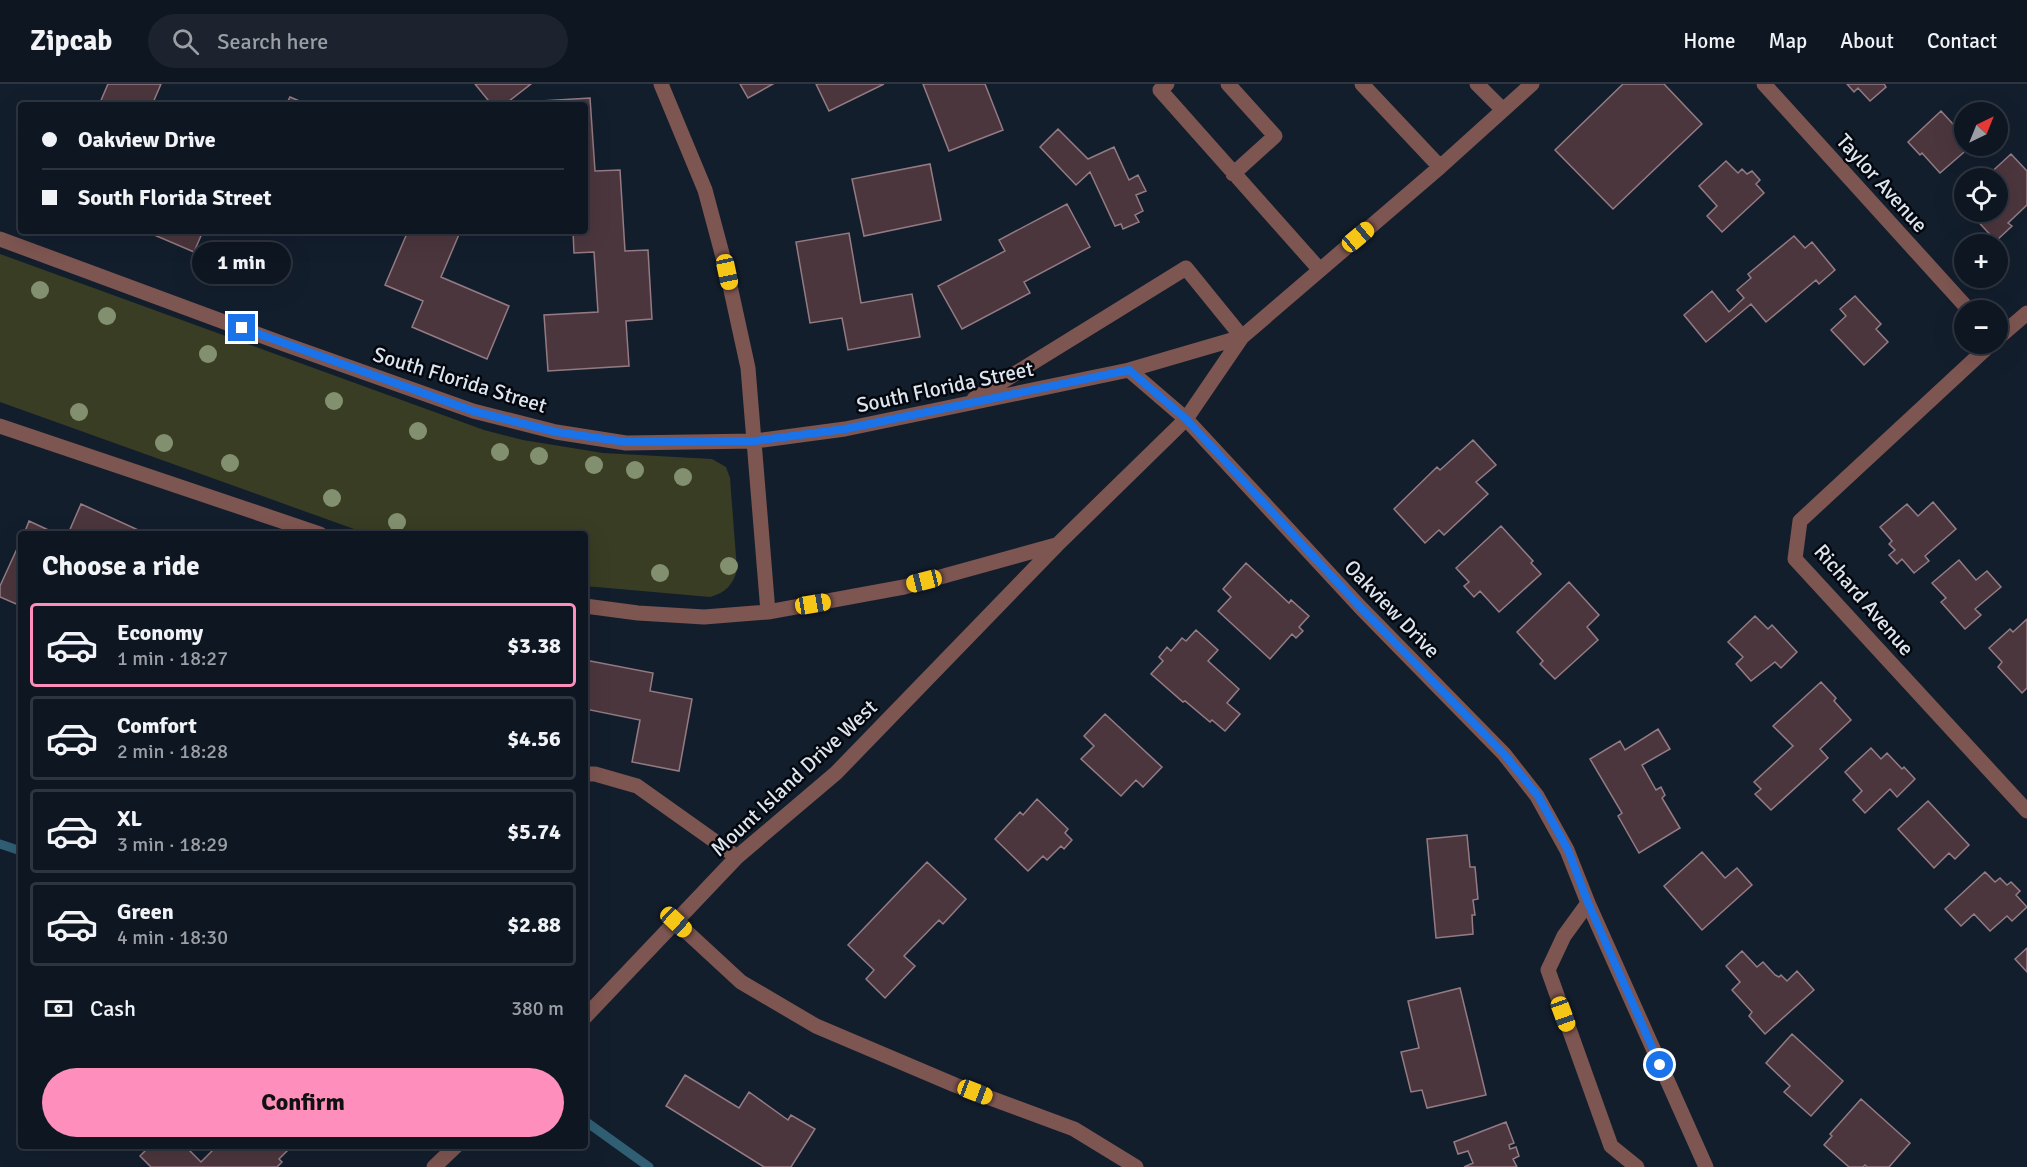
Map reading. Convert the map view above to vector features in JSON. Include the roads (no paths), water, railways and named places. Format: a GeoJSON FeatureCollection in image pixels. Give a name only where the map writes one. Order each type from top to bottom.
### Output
{"type":"FeatureCollection","features":[{"type":"Feature","properties":{"kind":"street"},"geometry":{"type":"LineString","coordinates":[[661,84],[705,190],[727,272],[748,368],[768,612]]}},
{"type":"Feature","properties":{"kind":"street"},"geometry":{"type":"LineString","coordinates":[[1167,84],[1160,90],[1320,270]]}},
{"type":"Feature","properties":{"kind":"street"},"geometry":{"type":"LineString","coordinates":[[1228,84],[1275,136],[1233,174]]}},
{"type":"Feature","properties":{"kind":"street"},"geometry":{"type":"LineString","coordinates":[[1362,84],[1440,167]]}},
{"type":"Feature","properties":{"kind":"street"},"geometry":{"type":"LineString","coordinates":[[1477,84],[1503,110]]}},
{"type":"Feature","properties":{"kind":"street","name":"South Florida Street"},"geometry":{"type":"LineString","coordinates":[[588,606],[638,613],[704,617],[768,612],[904,586],[1057,545],[1186,419],[1242,337],[1440,167],[1532,84]]}},
{"type":"Feature","properties":{"kind":"street","name":"Taylor Avenue"},"geometry":{"type":"LineString","coordinates":[[1764,84],[1960,300]]}},
{"type":"Feature","properties":{"kind":"street","name":"South Florida Street"},"geometry":{"type":"LineString","coordinates":[[0,239],[473,411],[556,432],[626,442],[755,441],[845,429],[1129,370],[1242,337]]}},
{"type":"Feature","properties":{"kind":"street"},"geometry":{"type":"LineString","coordinates":[[965,405],[1186,268],[1242,337]]}},
{"type":"Feature","properties":{"kind":"street"},"geometry":{"type":"LineString","coordinates":[[2008,329],[2027,313]]}},
{"type":"Feature","properties":{"kind":"street","name":"Richard Avenue"},"geometry":{"type":"LineString","coordinates":[[1980,354],[1800,521],[1795,559],[2027,811]]}},
{"type":"Feature","properties":{"kind":"street","name":"Oakview Drive"},"geometry":{"type":"LineString","coordinates":[[1129,370],[1186,419],[1361,608],[1504,754],[1538,796],[1568,850],[1588,903],[1706,1167]]}},
{"type":"Feature","properties":{"kind":"street"},"geometry":{"type":"LineString","coordinates":[[0,426],[311,531]]}},
{"type":"Feature","properties":{"kind":"street","name":"Mount Island Drive West"},"geometry":{"type":"LineString","coordinates":[[588,1014],[737,857],[836,773],[1057,545]]}},
{"type":"Feature","properties":{"kind":"street"},"geometry":{"type":"LineString","coordinates":[[588,774],[596,774],[637,786],[737,857]]}},
{"type":"Feature","properties":{"kind":"street"},"geometry":{"type":"LineString","coordinates":[[1588,903],[1563,936],[1548,970],[1611,1146],[1637,1167]]}},
{"type":"Feature","properties":{"kind":"street"},"geometry":{"type":"LineString","coordinates":[[676,922],[741,982],[816,1026],[955,1085],[1074,1129],[1136,1167]]}},
{"type":"Feature","properties":{"kind":"street"},"geometry":{"type":"LineString","coordinates":[[434,1167],[453,1149]]}},
{"type":"Feature","properties":{"kind":"waterway"},"geometry":{"type":"LineString","coordinates":[[0,844],[18,850]]}},
{"type":"Feature","properties":{"kind":"waterway"},"geometry":{"type":"LineString","coordinates":[[588,1123],[649,1167]]}}]}
